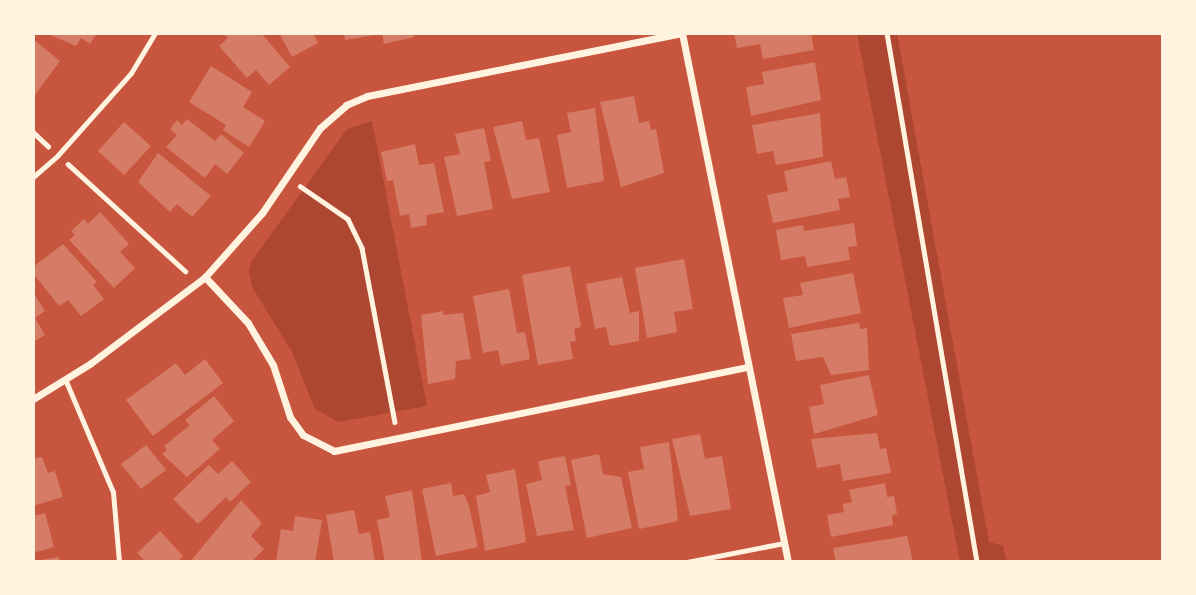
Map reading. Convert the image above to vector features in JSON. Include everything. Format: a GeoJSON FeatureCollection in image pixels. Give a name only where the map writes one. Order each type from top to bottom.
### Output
{"type":"FeatureCollection","features":[{"type":"Feature","properties":{"kind":"street"},"geometry":{"type":"LineString","coordinates":[[33,399],[65,379],[205,277],[262,213],[332,116],[367,96],[681,33],[788,562]]}},
{"type":"Feature","properties":{"kind":"street"},"geometry":{"type":"LineString","coordinates":[[205,277],[248,323],[273,365],[290,416],[303,435],[334,451],[747,368]]}},
{"type":"Feature","properties":{"kind":"lane"},"geometry":{"type":"LineString","coordinates":[[33,177],[58,155],[131,73],[155,33]]}},
{"type":"Feature","properties":{"kind":"lane"},"geometry":{"type":"LineString","coordinates":[[65,379],[113,492],[119,562]]}},
{"type":"Feature","properties":{"kind":"lane"},"geometry":{"type":"LineString","coordinates":[[687,562],[784,544]]}},
{"type":"Feature","properties":{"kind":"path"},"geometry":{"type":"LineString","coordinates":[[887,33],[976,562]]}},
{"type":"Feature","properties":{"kind":"path"},"geometry":{"type":"LineString","coordinates":[[33,132],[197,282]]}},
{"type":"Feature","properties":{"kind":"path"},"geometry":{"type":"LineString","coordinates":[[286,177],[348,219],[362,248],[398,440]]}},
{"type":"Feature","properties":{"kind":"shaded area"},"geometry":{"type":"Polygon","coordinates":[[[857,33],[897,33],[989,542],[1003,546],[1007,562],[960,562],[857,33]]]}},
{"type":"Feature","properties":{"kind":"shaded area"},"geometry":{"type":"Polygon","coordinates":[[[372,121],[427,406],[338,422],[315,409],[292,352],[252,287],[249,271],[251,262],[347,129],[372,121]]]}},
{"type":"Feature","properties":{"kind":"building"},"geometry":{"type":"Polygon","coordinates":[[[46,33],[97,33],[90,44],[81,38],[76,46],[46,33]]]}},
{"type":"Feature","properties":{"kind":"building"},"geometry":{"type":"Polygon","coordinates":[[[223,33],[261,33],[290,67],[269,85],[256,70],[247,78],[219,46],[228,38],[223,33]]]}},
{"type":"Feature","properties":{"kind":"building"},"geometry":{"type":"Polygon","coordinates":[[[279,33],[313,33],[318,43],[292,57],[279,33]]]}},
{"type":"Feature","properties":{"kind":"building"},"geometry":{"type":"Polygon","coordinates":[[[344,33],[374,33],[375,35],[345,40],[344,33]]]}},
{"type":"Feature","properties":{"kind":"building"},"geometry":{"type":"Polygon","coordinates":[[[382,33],[413,33],[414,37],[384,44],[382,33]]]}},
{"type":"Feature","properties":{"kind":"building"},"geometry":{"type":"Polygon","coordinates":[[[734,33],[811,33],[814,50],[763,59],[760,44],[737,48],[734,33]]]}},
{"type":"Feature","properties":{"kind":"building"},"geometry":{"type":"Polygon","coordinates":[[[33,39],[60,61],[35,95],[33,93],[33,39]]]}},
{"type":"Feature","properties":{"kind":"building"},"geometry":{"type":"Polygon","coordinates":[[[815,62],[821,100],[751,116],[746,87],[764,84],[762,72],[815,62]]]}},
{"type":"Feature","properties":{"kind":"building"},"geometry":{"type":"Polygon","coordinates":[[[211,66],[252,92],[243,107],[265,121],[249,147],[223,130],[226,125],[189,102],[211,66]]]}},
{"type":"Feature","properties":{"kind":"building"},"geometry":{"type":"Polygon","coordinates":[[[634,96],[639,123],[649,121],[651,130],[656,129],[664,173],[621,187],[600,102],[634,96]]]}},
{"type":"Feature","properties":{"kind":"building"},"geometry":{"type":"Polygon","coordinates":[[[595,108],[604,181],[567,188],[557,135],[571,132],[567,113],[595,108]]]}},
{"type":"Feature","properties":{"kind":"building"},"geometry":{"type":"Polygon","coordinates":[[[820,113],[823,157],[776,165],[773,151],[757,154],[752,125],[820,113]]]}},
{"type":"Feature","properties":{"kind":"building"},"geometry":{"type":"Polygon","coordinates":[[[187,119],[215,141],[221,134],[244,153],[227,174],[215,164],[205,178],[166,147],[177,135],[170,129],[177,120],[182,125],[187,119]]]}},
{"type":"Feature","properties":{"kind":"building"},"geometry":{"type":"Polygon","coordinates":[[[522,121],[526,140],[539,138],[550,192],[512,199],[493,127],[522,121]]]}},
{"type":"Feature","properties":{"kind":"building"},"geometry":{"type":"Polygon","coordinates":[[[124,122],[151,146],[124,175],[98,151],[124,122]]]}},
{"type":"Feature","properties":{"kind":"building"},"geometry":{"type":"Polygon","coordinates":[[[484,128],[491,161],[484,162],[493,209],[457,216],[444,157],[460,154],[455,134],[484,128]]]}},
{"type":"Feature","properties":{"kind":"building"},"geometry":{"type":"Polygon","coordinates":[[[415,144],[419,165],[434,163],[444,212],[426,215],[427,225],[411,228],[409,214],[400,216],[393,180],[387,181],[381,152],[415,144]]]}},
{"type":"Feature","properties":{"kind":"building"},"geometry":{"type":"Polygon","coordinates":[[[158,153],[211,196],[192,217],[177,204],[170,212],[138,182],[158,153]]]}},
{"type":"Feature","properties":{"kind":"building"},"geometry":{"type":"Polygon","coordinates":[[[831,161],[835,179],[846,177],[850,197],[838,199],[840,210],[773,223],[767,195],[788,191],[784,171],[831,161]]]}},
{"type":"Feature","properties":{"kind":"building"},"geometry":{"type":"Polygon","coordinates":[[[100,212],[129,244],[120,252],[135,268],[114,288],[69,240],[75,235],[71,231],[84,219],[88,224],[100,212]]]}},
{"type":"Feature","properties":{"kind":"building"},"geometry":{"type":"Polygon","coordinates":[[[854,223],[857,246],[848,247],[850,260],[807,267],[805,256],[781,260],[776,230],[803,225],[804,231],[854,223]]]}},
{"type":"Feature","properties":{"kind":"building"},"geometry":{"type":"Polygon","coordinates":[[[63,244],[97,282],[93,285],[104,299],[81,316],[68,300],[59,306],[33,273],[33,267],[63,244]]]}},
{"type":"Feature","properties":{"kind":"building"},"geometry":{"type":"Polygon","coordinates":[[[684,259],[693,309],[674,312],[677,332],[647,338],[635,268],[684,259]]]}},
{"type":"Feature","properties":{"kind":"building"},"geometry":{"type":"Polygon","coordinates":[[[570,266],[581,327],[574,329],[576,341],[570,342],[573,359],[538,365],[522,275],[570,266]]]}},
{"type":"Feature","properties":{"kind":"building"},"geometry":{"type":"Polygon","coordinates":[[[853,273],[861,313],[789,328],[783,298],[803,295],[800,283],[853,273]]]}},
{"type":"Feature","properties":{"kind":"building"},"geometry":{"type":"Polygon","coordinates":[[[622,277],[630,313],[639,311],[639,341],[610,346],[606,327],[595,329],[586,284],[622,277]]]}},
{"type":"Feature","properties":{"kind":"building"},"geometry":{"type":"Polygon","coordinates":[[[509,289],[517,333],[525,332],[530,359],[501,365],[498,350],[483,353],[473,296],[509,289]]]}},
{"type":"Feature","properties":{"kind":"building"},"geometry":{"type":"Polygon","coordinates":[[[33,292],[45,311],[35,318],[45,335],[33,342],[33,292]]]}},
{"type":"Feature","properties":{"kind":"building"},"geometry":{"type":"Polygon","coordinates":[[[443,311],[443,315],[463,313],[471,359],[456,361],[455,379],[428,384],[421,315],[443,311]]]}},
{"type":"Feature","properties":{"kind":"building"},"geometry":{"type":"Polygon","coordinates":[[[859,323],[860,329],[867,328],[869,370],[831,375],[823,357],[796,361],[791,334],[859,323]]]}},
{"type":"Feature","properties":{"kind":"building"},"geometry":{"type":"Polygon","coordinates":[[[205,359],[223,383],[153,436],[126,400],[176,363],[185,375],[205,359]]]}},
{"type":"Feature","properties":{"kind":"building"},"geometry":{"type":"Polygon","coordinates":[[[869,375],[878,415],[814,434],[809,407],[824,404],[820,385],[869,375]]]}},
{"type":"Feature","properties":{"kind":"building"},"geometry":{"type":"Polygon","coordinates":[[[214,396],[234,421],[212,440],[220,449],[187,477],[162,454],[167,450],[164,446],[190,425],[185,420],[214,396]]]}},
{"type":"Feature","properties":{"kind":"building"},"geometry":{"type":"Polygon","coordinates":[[[877,433],[880,449],[886,448],[891,473],[843,481],[840,464],[817,468],[811,439],[877,433]]]}},
{"type":"Feature","properties":{"kind":"building"},"geometry":{"type":"Polygon","coordinates":[[[700,434],[705,459],[722,456],[731,509],[690,516],[672,439],[700,434]]]}},
{"type":"Feature","properties":{"kind":"building"},"geometry":{"type":"Polygon","coordinates":[[[669,442],[678,521],[639,529],[628,472],[644,469],[640,447],[669,442]]]}},
{"type":"Feature","properties":{"kind":"building"},"geometry":{"type":"Polygon","coordinates":[[[146,445],[166,470],[141,489],[121,464],[146,445]]]}},
{"type":"Feature","properties":{"kind":"building"},"geometry":{"type":"Polygon","coordinates":[[[599,454],[603,474],[621,477],[632,528],[587,538],[571,460],[599,454]]]}},
{"type":"Feature","properties":{"kind":"building"},"geometry":{"type":"Polygon","coordinates":[[[565,456],[571,485],[565,486],[574,530],[537,536],[526,484],[542,480],[538,461],[565,456]]]}},
{"type":"Feature","properties":{"kind":"building"},"geometry":{"type":"Polygon","coordinates":[[[42,457],[48,473],[55,471],[63,497],[33,506],[33,459],[42,457]]]}},
{"type":"Feature","properties":{"kind":"building"},"geometry":{"type":"Polygon","coordinates":[[[232,461],[251,482],[230,502],[226,497],[198,524],[173,499],[209,465],[218,474],[232,461]]]}},
{"type":"Feature","properties":{"kind":"building"},"geometry":{"type":"Polygon","coordinates":[[[515,469],[526,542],[485,551],[476,496],[490,492],[486,475],[515,469]]]}},
{"type":"Feature","properties":{"kind":"building"},"geometry":{"type":"Polygon","coordinates":[[[451,483],[453,496],[464,494],[478,547],[436,556],[422,489],[451,483]]]}},
{"type":"Feature","properties":{"kind":"building"},"geometry":{"type":"Polygon","coordinates":[[[885,483],[887,497],[894,496],[897,514],[892,515],[893,525],[831,537],[827,515],[844,512],[843,504],[852,502],[849,490],[885,483]]]}},
{"type":"Feature","properties":{"kind":"building"},"geometry":{"type":"Polygon","coordinates":[[[412,490],[422,562],[385,562],[377,520],[390,517],[385,496],[412,490]]]}},
{"type":"Feature","properties":{"kind":"building"},"geometry":{"type":"Polygon","coordinates":[[[241,500],[262,523],[251,536],[264,549],[251,562],[190,562],[241,500]]]}},
{"type":"Feature","properties":{"kind":"building"},"geometry":{"type":"Polygon","coordinates":[[[354,510],[359,534],[370,532],[375,562],[334,562],[326,515],[354,510]]]}},
{"type":"Feature","properties":{"kind":"building"},"geometry":{"type":"Polygon","coordinates":[[[45,513],[54,547],[33,553],[33,516],[45,513]]]}},
{"type":"Feature","properties":{"kind":"building"},"geometry":{"type":"Polygon","coordinates":[[[295,516],[322,520],[315,562],[276,562],[281,529],[293,531],[295,516]]]}},
{"type":"Feature","properties":{"kind":"building"},"geometry":{"type":"Polygon","coordinates":[[[160,531],[183,556],[177,562],[146,562],[137,553],[160,531]]]}},
{"type":"Feature","properties":{"kind":"building"},"geometry":{"type":"Polygon","coordinates":[[[907,536],[913,562],[836,562],[833,548],[907,536]]]}},
{"type":"Feature","properties":{"kind":"building"},"geometry":{"type":"Polygon","coordinates":[[[59,557],[60,562],[40,562],[40,560],[59,557]]]}}]}
